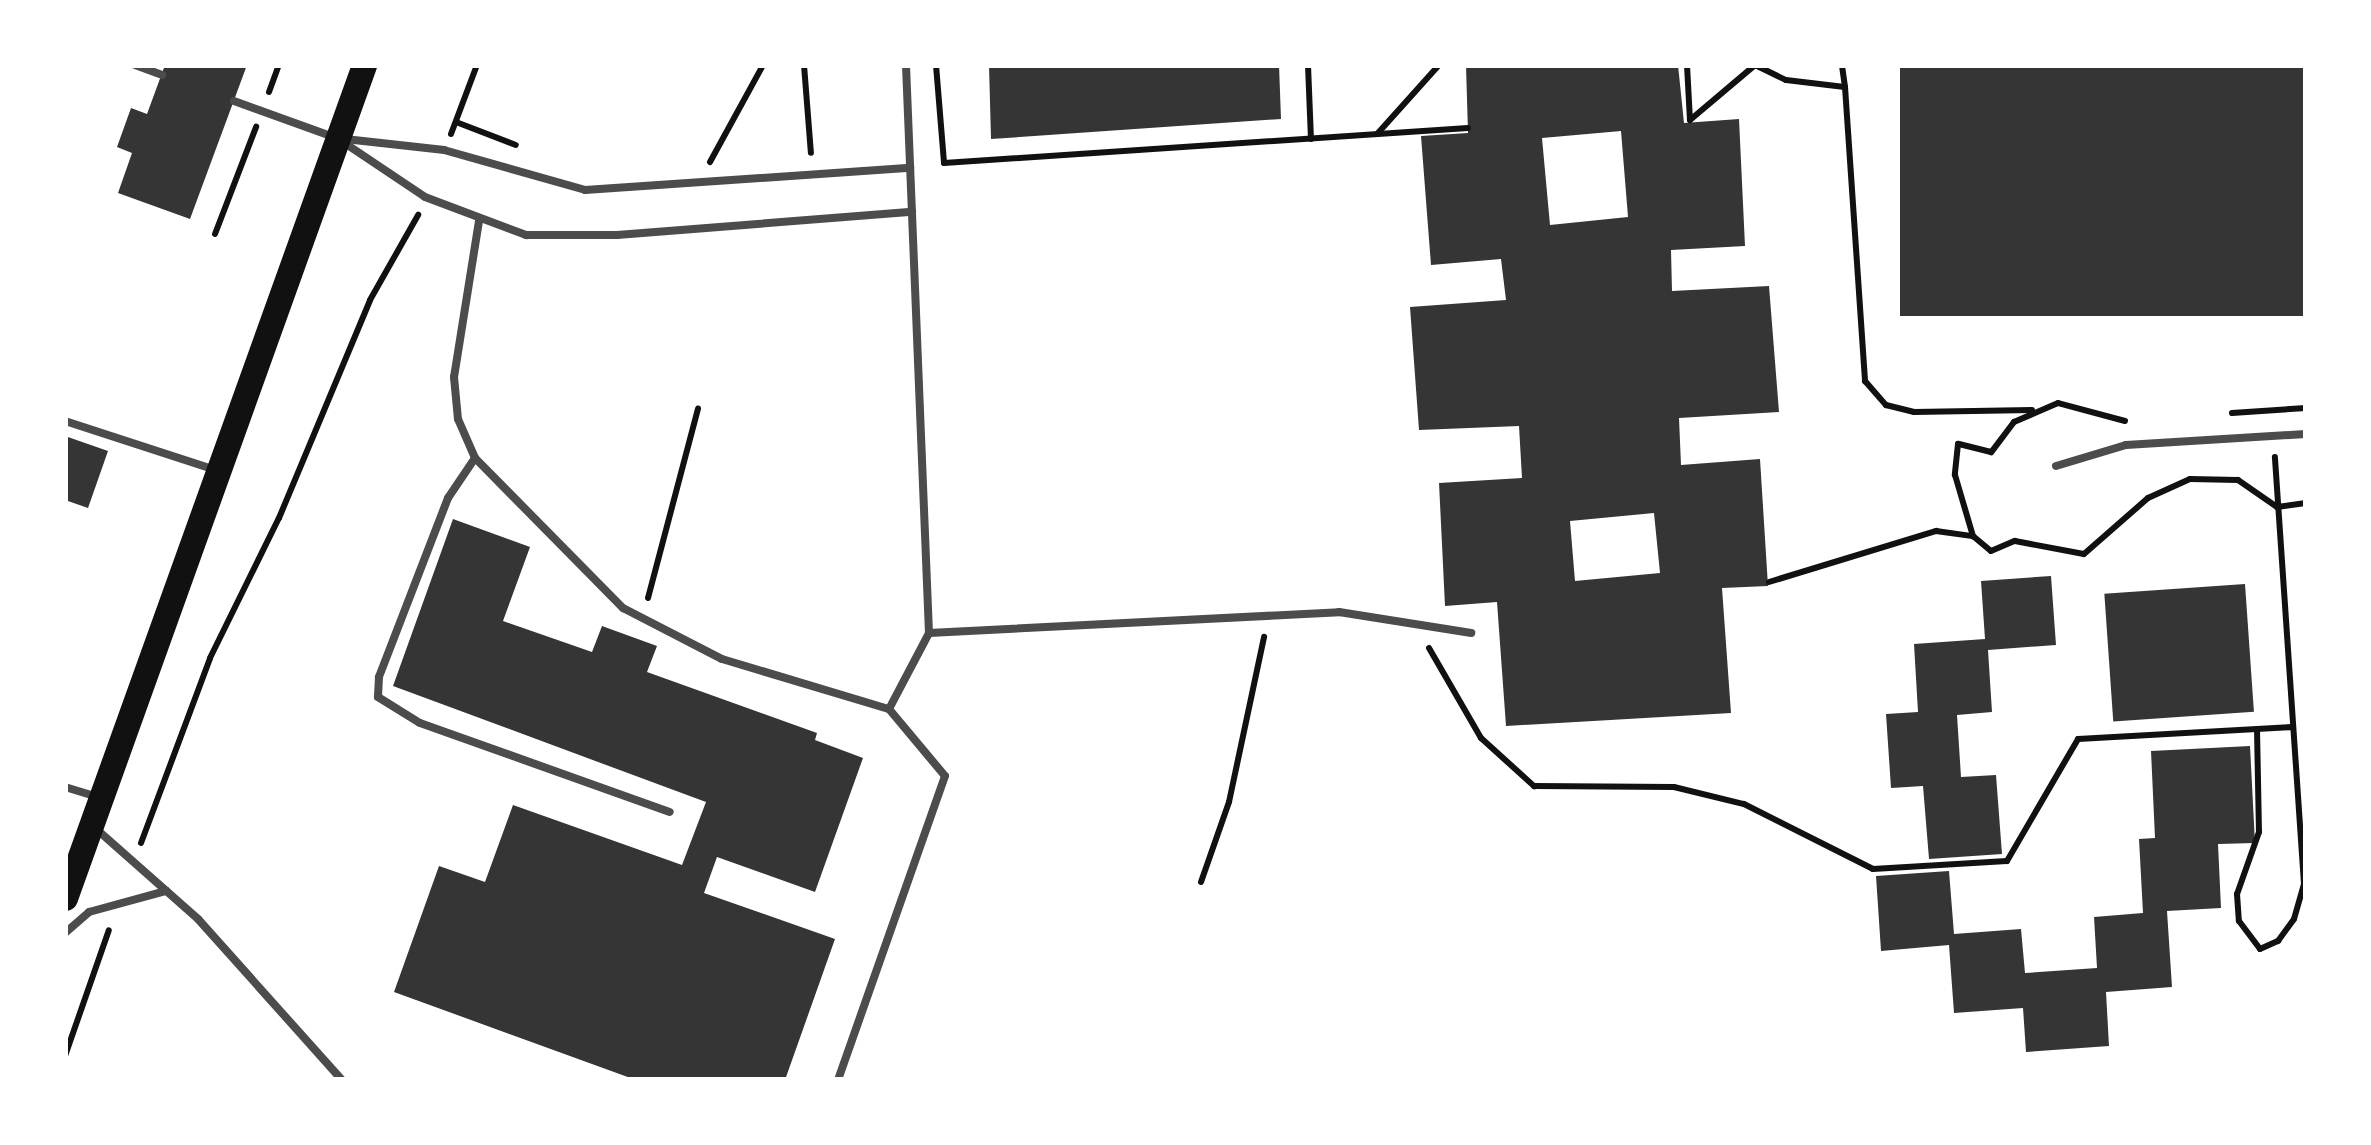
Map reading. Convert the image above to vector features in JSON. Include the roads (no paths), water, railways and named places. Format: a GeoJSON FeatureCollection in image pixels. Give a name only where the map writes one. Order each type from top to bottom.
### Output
{"type":"FeatureCollection","features":[{"type":"Feature","properties":{"kind":"main road"},"geometry":{"type":"LineString","coordinates":[[65,898],[364,65]]}},
{"type":"Feature","properties":{"kind":"lane"},"geometry":{"type":"LineString","coordinates":[[135,65],[162,75]]}},
{"type":"Feature","properties":{"kind":"lane"},"geometry":{"type":"LineString","coordinates":[[890,709],[929,633],[906,65]]}},
{"type":"Feature","properties":{"kind":"lane"},"geometry":{"type":"LineString","coordinates":[[234,100],[336,138],[425,196],[526,236],[568,237],[912,212]]}},
{"type":"Feature","properties":{"kind":"lane"},"geometry":{"type":"LineString","coordinates":[[336,138],[444,150],[586,190],[910,168]]}},
{"type":"Feature","properties":{"kind":"lane"},"geometry":{"type":"LineString","coordinates":[[480,221],[454,376],[458,419],[475,458],[623,608],[722,659],[890,709],[936,758],[945,776],[838,1080]]}},
{"type":"Feature","properties":{"kind":"lane"},"geometry":{"type":"LineString","coordinates":[[65,421],[218,470]]}},
{"type":"Feature","properties":{"kind":"lane"},"geometry":{"type":"LineString","coordinates":[[2056,466],[2126,446],[2306,434]]}},
{"type":"Feature","properties":{"kind":"lane"},"geometry":{"type":"LineString","coordinates":[[475,458],[448,498],[379,677],[378,697],[420,723],[670,812]]}},
{"type":"Feature","properties":{"kind":"lane"},"geometry":{"type":"LineString","coordinates":[[929,633],[1339,612],[1471,634]]}},
{"type":"Feature","properties":{"kind":"lane"},"geometry":{"type":"LineString","coordinates":[[65,787],[101,798]]}},
{"type":"Feature","properties":{"kind":"lane"},"geometry":{"type":"LineString","coordinates":[[91,824],[166,891],[342,1080]]}},
{"type":"Feature","properties":{"kind":"lane"},"geometry":{"type":"LineString","coordinates":[[65,933],[89,912],[166,891]]}}]}
